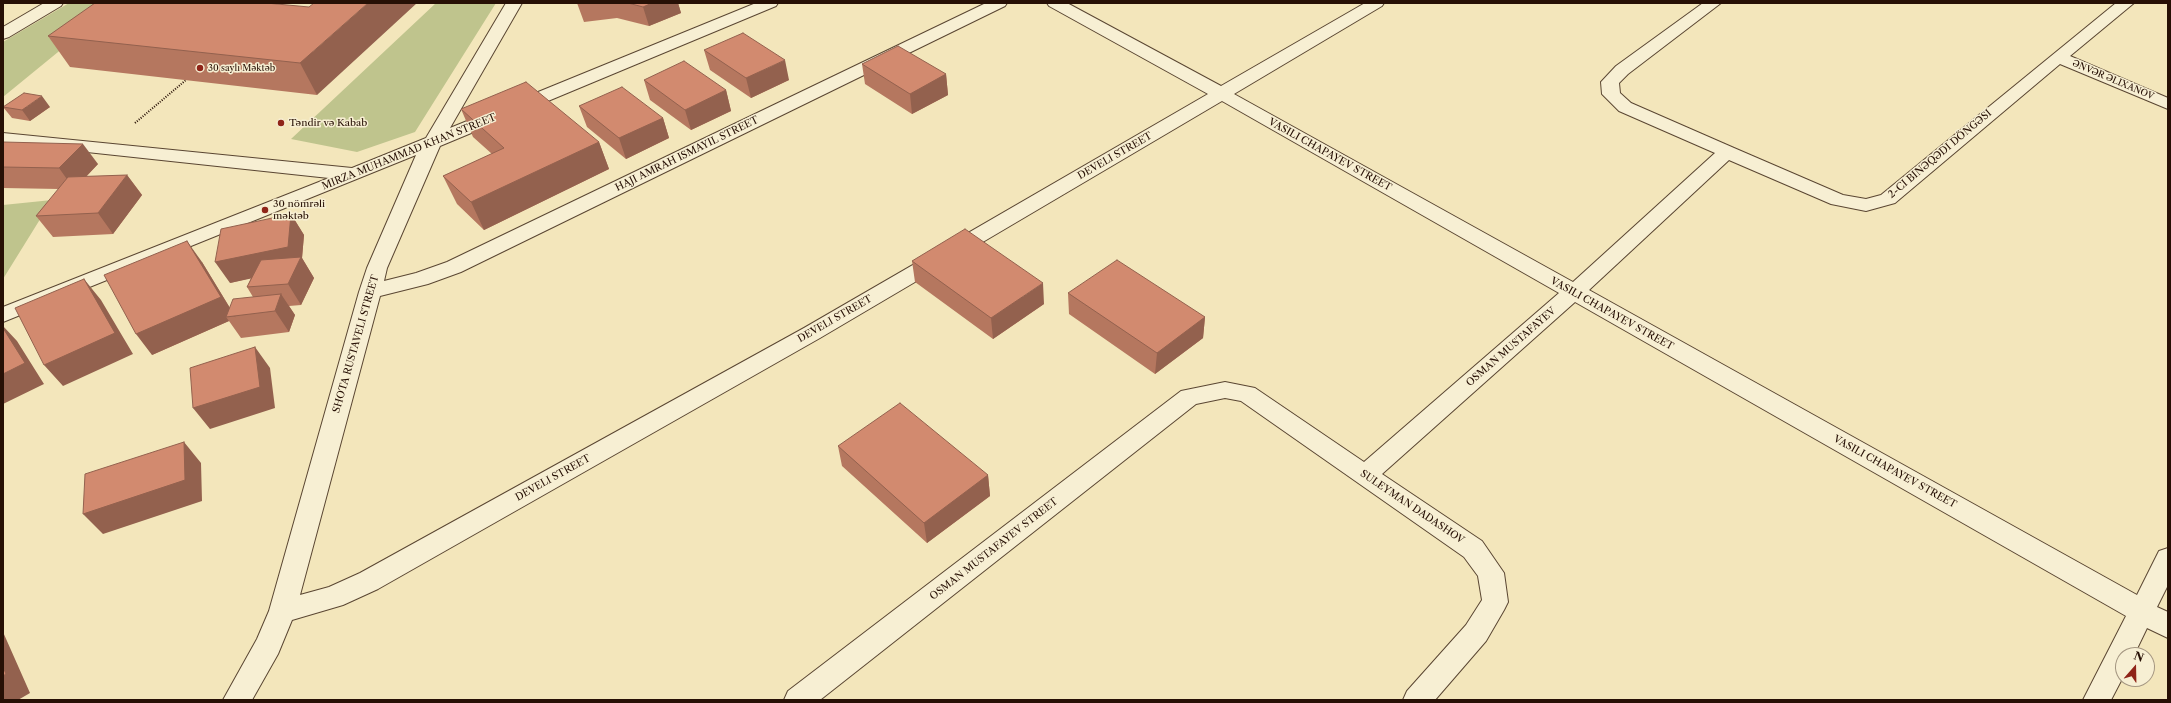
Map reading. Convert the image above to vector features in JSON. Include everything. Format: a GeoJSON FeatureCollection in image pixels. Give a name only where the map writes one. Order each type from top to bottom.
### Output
{"type":"FeatureCollection","features":[{"type":"Feature","properties":{"kind":"street"},"geometry":{"type":"LineString","coordinates":[[3,34],[55,3]]}},
{"type":"Feature","properties":{"kind":"street","name":"SHOTA RUSTAVELI STREET"},"geometry":{"type":"LineString","coordinates":[[237,700],[268,645],[282,611],[369,292],[388,243],[432,142],[514,3]]}},
{"type":"Feature","properties":{"kind":"street","name":"MIRZA MUHAMMAD KHAN STREET"},"geometry":{"type":"LineString","coordinates":[[3,315],[355,174],[770,3]]}},
{"type":"Feature","properties":{"kind":"street","name":"HAJI AMRAH ISMAYIL STREET"},"geometry":{"type":"LineString","coordinates":[[369,292],[421,279],[454,267],[999,3]]}},
{"type":"Feature","properties":{"kind":"street","name":"VASILI CHAPAYEV STREET"},"geometry":{"type":"LineString","coordinates":[[1055,3],[1222,94],[2168,626]]}},
{"type":"Feature","properties":{"kind":"street","name":"DEVELI STREET"},"geometry":{"type":"LineString","coordinates":[[282,611],[334,597],[369,581],[812,333],[1376,3]]}},
{"type":"Feature","properties":{"kind":"street","name":"2-CI BINƏQƏDI DÖNGƏSI"},"geometry":{"type":"LineString","coordinates":[[1713,3],[1622,70],[1610,82],[1611,94],[1625,107],[1838,200],[1866,205],[1888,199],[2058,57],[2126,3]]}},
{"type":"Feature","properties":{"kind":"street","name":"ƏNVƏR ƏLIXANOV"},"geometry":{"type":"LineString","coordinates":[[2058,57],[2168,104]]}},
{"type":"Feature","properties":{"kind":"street"},"geometry":{"type":"LineString","coordinates":[[3,138],[355,174]]}},
{"type":"Feature","properties":{"kind":"street","name":"OSMAN MUSTAFAYEV"},"geometry":{"type":"LineString","coordinates":[[1365,475],[1574,292],[1728,152]]}},
{"type":"Feature","properties":{"kind":"street","name":"SULEYMAN DADASHOV"},"geometry":{"type":"LineString","coordinates":[[1189,397],[1224,390],[1247,394],[1473,549],[1491,573],[1495,602],[1476,633],[1417,700]]}},
{"type":"Feature","properties":{"kind":"street","name":"OSMAN MUSTAFAYEV STREET"},"geometry":{"type":"LineString","coordinates":[[798,700],[1189,397]]}},
{"type":"Feature","properties":{"kind":"street"},"geometry":{"type":"LineString","coordinates":[[2097,700],[2168,559]]}},
{"type":"Feature","properties":{"kind":"path"},"geometry":{"type":"LineString","coordinates":[[104,149],[186,80]]}},
{"type":"Feature","properties":{"kind":"green space"},"geometry":{"type":"Polygon","coordinates":[[[69,3],[127,3],[96,21],[3,97],[3,42],[69,3]]]}},
{"type":"Feature","properties":{"kind":"green space"},"geometry":{"type":"Polygon","coordinates":[[[436,3],[496,3],[415,132],[357,152],[291,139],[436,3]]]}},
{"type":"Feature","properties":{"kind":"green space"},"geometry":{"type":"Polygon","coordinates":[[[52,200],[3,279],[3,205],[52,200]]]}},
{"type":"Feature","properties":{"kind":"building"},"geometry":{"type":"Polygon","coordinates":[[[95,3],[266,3],[309,7],[314,3],[368,3],[300,63],[48,36],[95,3]]]}},
{"type":"Feature","properties":{"kind":"building"},"geometry":{"type":"Polygon","coordinates":[[[628,3],[652,3],[643,7],[628,3]]]}},
{"type":"Feature","properties":{"kind":"building"},"geometry":{"type":"Polygon","coordinates":[[[743,33],[785,60],[746,78],[704,50],[743,33]]]}},
{"type":"Feature","properties":{"kind":"building"},"geometry":{"type":"Polygon","coordinates":[[[898,46],[946,74],[910,94],[862,64],[898,46]]]}},
{"type":"Feature","properties":{"kind":"building"},"geometry":{"type":"Polygon","coordinates":[[[684,61],[726,90],[685,110],[644,80],[684,61]]]}},
{"type":"Feature","properties":{"kind":"building"},"geometry":{"type":"Polygon","coordinates":[[[526,82],[599,142],[471,202],[443,176],[504,148],[461,109],[526,82]]]}},
{"type":"Feature","properties":{"kind":"building"},"geometry":{"type":"Polygon","coordinates":[[[622,87],[663,118],[619,138],[579,106],[622,87]]]}},
{"type":"Feature","properties":{"kind":"building"},"geometry":{"type":"Polygon","coordinates":[[[24,93],[42,96],[22,110],[3,107],[24,93]]]}},
{"type":"Feature","properties":{"kind":"building"},"geometry":{"type":"Polygon","coordinates":[[[3,142],[83,144],[59,168],[3,167],[3,142]]]}},
{"type":"Feature","properties":{"kind":"building"},"geometry":{"type":"Polygon","coordinates":[[[127,175],[98,213],[36,216],[68,177],[127,175]]]}},
{"type":"Feature","properties":{"kind":"building"},"geometry":{"type":"Polygon","coordinates":[[[291,214],[288,247],[215,262],[221,229],[291,214]]]}},
{"type":"Feature","properties":{"kind":"building"},"geometry":{"type":"Polygon","coordinates":[[[965,229],[1043,283],[991,318],[912,261],[965,229]]]}},
{"type":"Feature","properties":{"kind":"building"},"geometry":{"type":"Polygon","coordinates":[[[187,241],[221,297],[136,334],[104,275],[187,241]]]}},
{"type":"Feature","properties":{"kind":"building"},"geometry":{"type":"Polygon","coordinates":[[[301,257],[288,284],[247,287],[261,260],[301,257]]]}},
{"type":"Feature","properties":{"kind":"building"},"geometry":{"type":"Polygon","coordinates":[[[1117,260],[1205,317],[1157,353],[1068,293],[1117,260]]]}},
{"type":"Feature","properties":{"kind":"building"},"geometry":{"type":"Polygon","coordinates":[[[84,279],[115,333],[44,365],[15,308],[84,279]]]}},
{"type":"Feature","properties":{"kind":"building"},"geometry":{"type":"Polygon","coordinates":[[[281,294],[275,311],[226,317],[233,299],[281,294]]]}},
{"type":"Feature","properties":{"kind":"building"},"geometry":{"type":"Polygon","coordinates":[[[3,328],[25,363],[3,374],[3,328]]]}},
{"type":"Feature","properties":{"kind":"building"},"geometry":{"type":"Polygon","coordinates":[[[255,347],[260,387],[193,408],[190,368],[255,347]]]}},
{"type":"Feature","properties":{"kind":"building"},"geometry":{"type":"Polygon","coordinates":[[[900,403],[988,475],[924,523],[838,446],[900,403]]]}},
{"type":"Feature","properties":{"kind":"building"},"geometry":{"type":"Polygon","coordinates":[[[184,442],[185,480],[83,514],[85,474],[184,442]]]}},
{"type":"Feature","properties":{"kind":"building"},"geometry":{"type":"Polygon","coordinates":[[[3,667],[6,674],[3,676],[3,667]]]}},
{"type":"Feature","properties":{"kind":"place","name":"30 saylı Məktəb"},"geometry":{"type":"Point","coordinates":[200,68]}},
{"type":"Feature","properties":{"kind":"place","name":"Təndir və Kabab"},"geometry":{"type":"Point","coordinates":[281,123]}},
{"type":"Feature","properties":{"kind":"place","name":"30 nömrəli məktəb"},"geometry":{"type":"Point","coordinates":[265,210]}}]}
